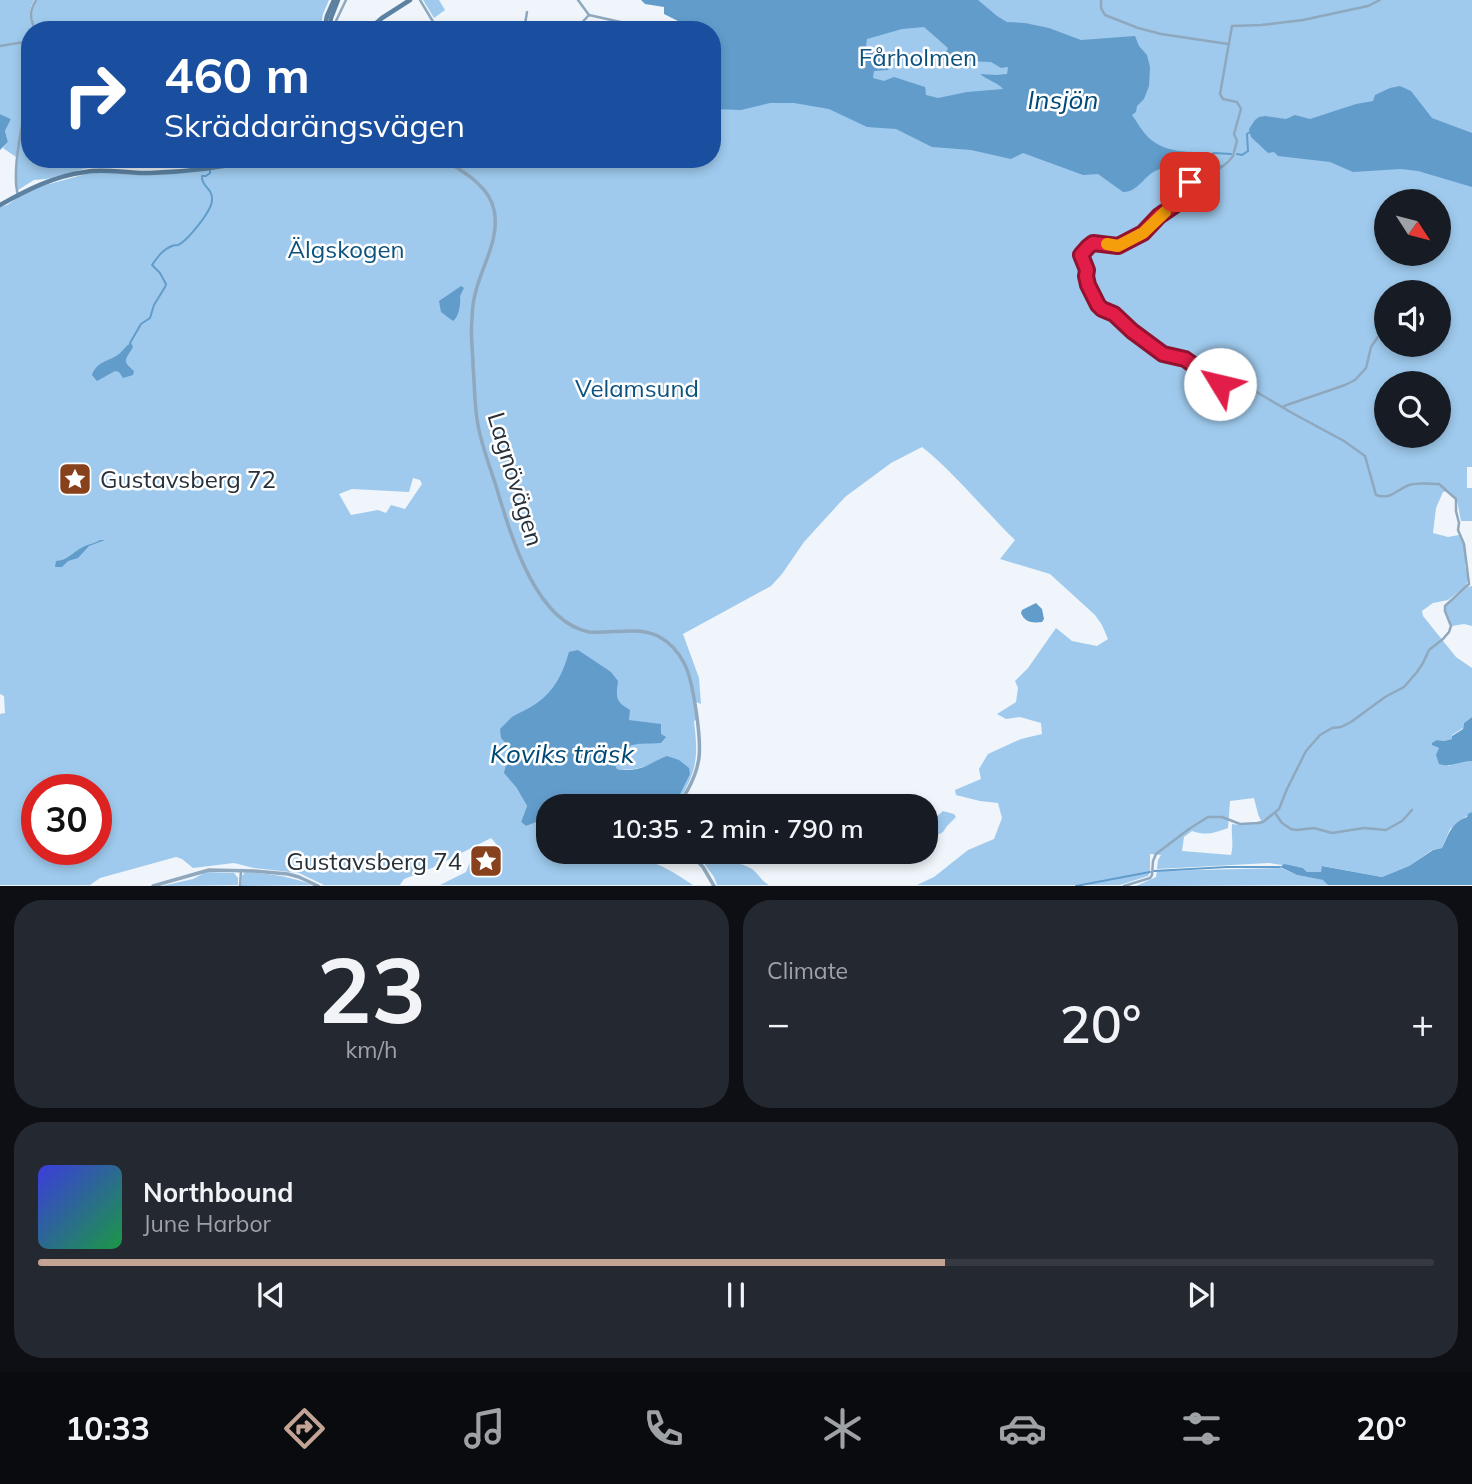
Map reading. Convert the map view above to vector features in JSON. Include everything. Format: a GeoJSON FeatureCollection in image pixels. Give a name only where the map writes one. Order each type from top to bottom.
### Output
{"type":"FeatureCollection","features":[{"type":"Feature","properties":{"kind":"main road"},"geometry":{"type":"LineString","coordinates":[[327,21],[336,0]]}},
{"type":"Feature","properties":{"kind":"main road"},"geometry":{"type":"LineString","coordinates":[[378,21],[410,0]]}},
{"type":"Feature","properties":{"kind":"main road"},"geometry":{"type":"LineString","coordinates":[[0,205],[41,184],[85,172],[150,173],[208,168]]}},
{"type":"Feature","properties":{"kind":"street"},"geometry":{"type":"LineString","coordinates":[[31,21],[30,12],[36,0]]}},
{"type":"Feature","properties":{"kind":"street"},"geometry":{"type":"LineString","coordinates":[[336,21],[346,0]]}},
{"type":"Feature","properties":{"kind":"street"},"geometry":{"type":"LineString","coordinates":[[420,0],[433,21]]}},
{"type":"Feature","properties":{"kind":"street"},"geometry":{"type":"LineString","coordinates":[[578,0],[589,15],[610,21]]}},
{"type":"Feature","properties":{"kind":"street"},"geometry":{"type":"LineString","coordinates":[[1101,0],[1105,15],[1138,28],[1229,44]]}},
{"type":"Feature","properties":{"kind":"street"},"geometry":{"type":"LineString","coordinates":[[1124,886],[1150,878],[1156,854],[1208,817],[1222,817],[1240,824],[1258,823],[1275,813],[1306,751],[1320,735],[1352,722],[1385,696],[1404,687],[1423,663],[1429,650],[1449,632],[1451,626],[1445,611],[1446,606],[1469,581],[1464,544],[1458,530],[1456,499],[1439,484],[1410,485],[1390,497],[1376,495],[1365,456],[1344,441],[1242,382],[1220,384],[1185,359],[1163,354],[1132,331],[1121,318],[1102,309],[1086,276],[1087,270],[1081,255],[1093,243],[1118,246],[1143,233],[1159,216],[1175,205],[1182,186],[1207,177],[1233,156],[1237,141],[1234,134],[1241,109],[1237,102],[1223,99],[1220,94],[1232,26],[1303,20],[1368,6],[1380,0]]}},
{"type":"Feature","properties":{"kind":"street"},"geometry":{"type":"LineString","coordinates":[[526,21],[527,12]]}},
{"type":"Feature","properties":{"kind":"street"},"geometry":{"type":"LineString","coordinates":[[583,21],[589,15]]}},
{"type":"Feature","properties":{"kind":"street"},"geometry":{"type":"LineString","coordinates":[[0,46],[21,42]]}},
{"type":"Feature","properties":{"kind":"street"},"geometry":{"type":"LineString","coordinates":[[18,195],[15,179],[21,137]]}},
{"type":"Feature","properties":{"kind":"street"},"geometry":{"type":"LineString","coordinates":[[1161,177],[1175,170],[1223,166]]}},
{"type":"Feature","properties":{"kind":"street","name":"Lagnövägen"},"geometry":{"type":"LineString","coordinates":[[456,168],[478,183],[491,201],[495,213],[494,235],[472,313],[474,388],[480,433],[512,541],[544,599],[566,622],[589,632],[646,632],[665,640],[680,656],[689,677],[699,756],[694,776],[685,794]]}},
{"type":"Feature","properties":{"kind":"street"},"geometry":{"type":"LineString","coordinates":[[1282,407],[1355,380],[1366,368],[1374,343]]}},
{"type":"Feature","properties":{"kind":"street"},"geometry":{"type":"LineString","coordinates":[[1275,813],[1282,823],[1291,829],[1314,828],[1332,833],[1364,828],[1387,830],[1402,821],[1412,810]]}},
{"type":"Feature","properties":{"kind":"street"},"geometry":{"type":"LineString","coordinates":[[700,864],[714,886]]}},
{"type":"Feature","properties":{"kind":"street"},"geometry":{"type":"LineString","coordinates":[[153,886],[204,871],[241,870],[293,876],[318,886]]}},
{"type":"Feature","properties":{"kind":"street"},"geometry":{"type":"LineString","coordinates":[[240,886],[241,870]]}},
{"type":"Feature","properties":{"kind":"green space"},"geometry":{"type":"Polygon","coordinates":[[[0,0],[34,0],[31,21],[21,21],[21,133],[16,157],[3,148],[8,142],[5,131],[11,119],[0,114],[0,0]]]}},
{"type":"Feature","properties":{"kind":"green space"},"geometry":{"type":"Polygon","coordinates":[[[37,0],[329,0],[322,21],[33,21],[33,8],[37,0]]]}},
{"type":"Feature","properties":{"kind":"green space"},"geometry":{"type":"Polygon","coordinates":[[[423,0],[439,0],[445,10],[434,18],[423,0]]]}},
{"type":"Feature","properties":{"kind":"green space","name":"Velamsund"},"geometry":{"type":"Polygon","coordinates":[[[675,0],[1472,0],[1472,467],[1467,467],[1467,488],[1472,488],[1472,521],[1461,521],[1457,500],[1449,491],[1443,492],[1436,508],[1433,533],[1448,537],[1459,535],[1463,543],[1468,579],[1466,586],[1448,600],[1433,603],[1422,611],[1423,616],[1456,657],[1472,668],[1472,717],[1464,723],[1463,728],[1452,735],[1452,739],[1437,740],[1433,745],[1439,748],[1448,766],[1472,761],[1472,812],[1450,829],[1442,848],[1432,850],[1409,866],[1382,877],[1323,866],[1322,872],[1307,872],[1303,868],[1269,863],[1157,869],[1161,855],[1150,854],[1148,876],[1120,885],[917,885],[934,877],[968,850],[994,839],[1002,818],[998,803],[956,795],[955,790],[981,779],[979,769],[988,754],[1021,739],[1042,734],[1041,723],[1020,717],[1006,719],[997,714],[1016,702],[1018,688],[1015,681],[1028,668],[1056,628],[1072,641],[1097,646],[1108,639],[1095,615],[1050,574],[1000,559],[1015,540],[958,480],[922,447],[891,463],[845,497],[804,542],[771,586],[683,634],[699,678],[701,704],[696,702],[696,757],[692,775],[683,794],[678,794],[660,759],[639,768],[617,769],[614,762],[620,753],[516,787],[527,806],[521,822],[526,826],[536,822],[536,864],[655,864],[693,885],[440,885],[466,872],[470,862],[498,846],[491,838],[404,879],[400,885],[324,885],[299,873],[234,863],[193,868],[176,857],[100,878],[90,885],[0,885],[0,714],[5,713],[4,696],[0,694],[0,207],[42,186],[100,172],[138,175],[223,168],[721,168],[721,21],[709,21],[675,0]],[[413,478],[409,492],[352,489],[339,494],[351,515],[378,510],[386,513],[391,505],[405,509],[422,484],[420,480],[413,478]],[[1254,798],[1230,801],[1228,828],[1210,833],[1192,831],[1184,837],[1182,851],[1231,855],[1232,824],[1261,821],[1254,798]]]}},
{"type":"Feature","properties":{"kind":"green space"},"geometry":{"type":"Polygon","coordinates":[[[21,138],[21,168],[87,168],[34,180],[18,190],[21,138]]]}},
{"type":"Feature","properties":{"kind":"green space"},"geometry":{"type":"Polygon","coordinates":[[[1472,586],[1472,626],[1452,626],[1446,606],[1472,586]]]}},
{"type":"Feature","properties":{"kind":"green space"},"geometry":{"type":"Polygon","coordinates":[[[943,811],[956,817],[938,835],[938,815],[943,811]]]}},
{"type":"Feature","properties":{"kind":"green space"},"geometry":{"type":"Polygon","coordinates":[[[705,864],[739,864],[747,866],[769,885],[717,885],[705,864]]]}},
{"type":"Feature","properties":{"kind":"green space"},"geometry":{"type":"Polygon","coordinates":[[[1281,868],[1297,875],[1324,880],[1328,885],[1136,886],[1156,877],[1157,871],[1281,868]]]}},
{"type":"Feature","properties":{"kind":"green space"},"geometry":{"type":"Polygon","coordinates":[[[206,872],[234,873],[238,878],[238,885],[162,886],[193,879],[206,872]]]}},
{"type":"Feature","properties":{"kind":"green space"},"geometry":{"type":"Polygon","coordinates":[[[245,872],[287,877],[312,885],[241,886],[245,872]]]}},
{"type":"Feature","properties":{"kind":"water","name":"Insjön"},"geometry":{"type":"Polygon","coordinates":[[[641,0],[978,0],[1007,22],[1049,28],[1081,40],[1135,36],[1147,55],[1150,67],[1149,86],[1144,99],[1132,115],[1154,142],[1173,150],[1201,152],[1205,160],[1195,165],[1155,171],[1134,189],[1123,192],[1098,174],[1083,175],[1023,153],[1011,159],[971,150],[932,147],[896,129],[867,127],[829,109],[794,103],[770,103],[741,110],[721,109],[721,21],[678,21],[664,14],[664,7],[645,4],[641,0]],[[924,27],[902,29],[867,39],[866,46],[893,63],[888,70],[874,71],[873,78],[884,81],[894,77],[925,87],[926,95],[938,98],[1003,89],[980,74],[1007,74],[1008,67],[1001,68],[991,62],[967,61],[956,67],[943,59],[948,48],[924,27]]]}},
{"type":"Feature","properties":{"kind":"water"},"geometry":{"type":"Polygon","coordinates":[[[1400,86],[1411,91],[1432,118],[1472,133],[1472,187],[1418,171],[1401,169],[1353,172],[1330,162],[1278,156],[1274,152],[1268,153],[1251,137],[1249,129],[1259,117],[1286,119],[1295,115],[1310,119],[1373,101],[1375,95],[1400,86]]]}},
{"type":"Feature","properties":{"kind":"water"},"geometry":{"type":"Polygon","coordinates":[[[0,114],[11,119],[5,131],[8,142],[0,150],[0,114]]]}},
{"type":"Feature","properties":{"kind":"water"},"geometry":{"type":"Polygon","coordinates":[[[461,286],[464,288],[460,296],[459,310],[453,321],[441,312],[439,301],[461,286]]]}},
{"type":"Feature","properties":{"kind":"water"},"geometry":{"type":"Polygon","coordinates":[[[131,343],[133,347],[126,362],[134,371],[133,375],[123,378],[115,371],[97,381],[92,375],[97,367],[131,343]]]}},
{"type":"Feature","properties":{"kind":"water"},"geometry":{"type":"Polygon","coordinates":[[[100,540],[105,540],[89,546],[78,558],[68,561],[62,567],[55,567],[56,561],[100,540]]]}},
{"type":"Feature","properties":{"kind":"water"},"geometry":{"type":"Polygon","coordinates":[[[1036,603],[1042,609],[1044,619],[1042,622],[1030,622],[1021,613],[1036,603]]]}},
{"type":"Feature","properties":{"kind":"water","name":"Koviks träsk"},"geometry":{"type":"Polygon","coordinates":[[[578,650],[611,672],[618,681],[618,698],[630,710],[629,720],[661,724],[661,734],[666,737],[661,743],[629,746],[614,762],[617,769],[638,769],[667,756],[679,760],[689,768],[690,774],[680,794],[536,794],[536,822],[526,826],[521,822],[527,806],[504,773],[510,748],[501,738],[500,729],[512,717],[534,705],[549,692],[561,674],[569,652],[578,650]]]}},
{"type":"Feature","properties":{"kind":"water"},"geometry":{"type":"Polygon","coordinates":[[[1472,717],[1472,761],[1439,764],[1436,755],[1439,748],[1432,743],[1452,739],[1472,717]]]}},
{"type":"Feature","properties":{"kind":"water"},"geometry":{"type":"Polygon","coordinates":[[[1472,812],[1472,885],[1328,885],[1323,880],[1297,875],[1280,867],[1284,864],[1303,868],[1307,872],[1321,872],[1322,866],[1382,877],[1409,866],[1433,850],[1442,848],[1454,826],[1472,812]]]}},
{"type":"Feature","properties":{"kind":"waterway"},"geometry":{"type":"LineString","coordinates":[[1237,154],[1242,155],[1248,151],[1247,134],[1250,132]]}},
{"type":"Feature","properties":{"kind":"waterway"},"geometry":{"type":"LineString","coordinates":[[1205,157],[1214,153],[1231,154]]}},
{"type":"Feature","properties":{"kind":"waterway"},"geometry":{"type":"LineString","coordinates":[[130,343],[141,324],[150,318],[166,284],[152,265],[166,249],[187,238],[211,205],[212,196],[203,183],[202,176],[206,176],[210,170]]}},
{"type":"Feature","properties":{"kind":"waterway"},"geometry":{"type":"LineString","coordinates":[[1154,871],[1280,867]]}},
{"type":"Feature","properties":{"kind":"waterway"},"geometry":{"type":"LineString","coordinates":[[1076,886],[1150,872]]}},
{"type":"Feature","properties":{"kind":"slow traffic"},"geometry":{"type":"LineString","coordinates":[[1107,244],[1118,246],[1143,233],[1165,212]]}},
{"type":"Feature","properties":{"kind":"place","name":"Gustavsberg 72"},"geometry":{"type":"Point","coordinates":[75,479]}},
{"type":"Feature","properties":{"kind":"place","name":"Gustavsberg 74"},"geometry":{"type":"Point","coordinates":[486,861]}},
{"type":"Feature","properties":{"kind":"route"},"geometry":{"type":"LineString","coordinates":[[1190,182],[1182,186],[1175,205],[1159,216],[1143,233],[1118,246],[1093,243],[1081,255],[1087,270],[1088,285],[1102,309],[1121,318],[1132,331],[1163,354],[1185,359],[1220,384]]}},
{"type":"Feature","properties":{"kind":"park label","name":"Fårholmen"},"geometry":{"type":"Point","coordinates":[918,57]}},
{"type":"Feature","properties":{"kind":"park label","name":"Älgskogen"},"geometry":{"type":"Point","coordinates":[346,249]}}]}
